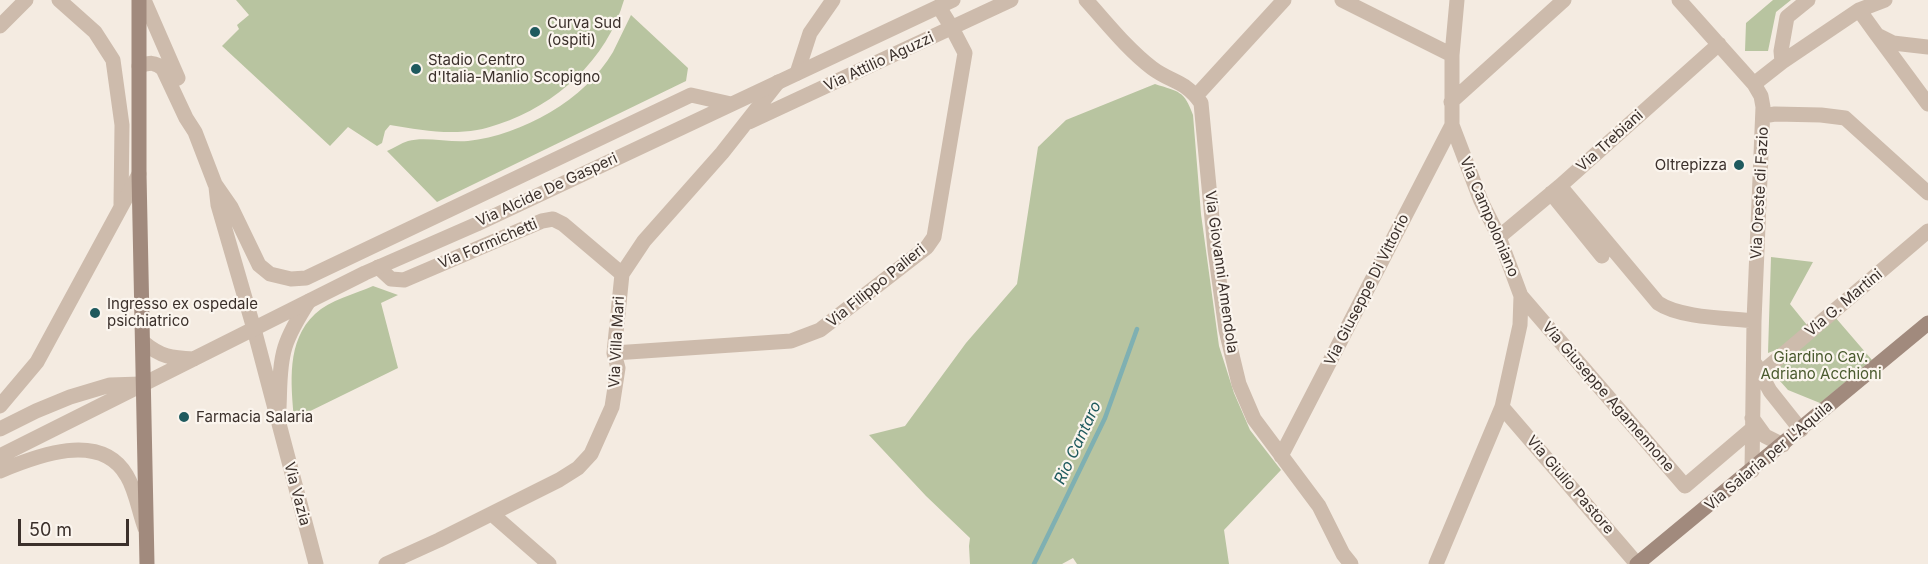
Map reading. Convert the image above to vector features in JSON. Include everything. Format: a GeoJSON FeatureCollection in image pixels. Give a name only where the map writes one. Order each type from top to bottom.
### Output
{"type":"FeatureCollection","features":[{"type":"Feature","properties":{"kind":"main road"},"geometry":{"type":"LineString","coordinates":[[139,0],[139,174],[147,564]]}},
{"type":"Feature","properties":{"kind":"main road","name":"Via Salaria per L'Aquila"},"geometry":{"type":"LineString","coordinates":[[1637,564],[1928,323]]}},
{"type":"Feature","properties":{"kind":"street"},"geometry":{"type":"LineString","coordinates":[[0,26],[26,0]]}},
{"type":"Feature","properties":{"kind":"street"},"geometry":{"type":"LineString","coordinates":[[59,0],[95,32],[113,60],[122,125],[121,204]]}},
{"type":"Feature","properties":{"kind":"street"},"geometry":{"type":"LineString","coordinates":[[144,0],[194,116],[195,132]]}},
{"type":"Feature","properties":{"kind":"street"},"geometry":{"type":"LineString","coordinates":[[797,73],[810,33],[833,0]]}},
{"type":"Feature","properties":{"kind":"street","name":"Via Alcide De Gasperi"},"geometry":{"type":"LineString","coordinates":[[0,456],[378,267],[477,224],[953,0]]}},
{"type":"Feature","properties":{"kind":"street","name":"Via Attilio Aguzzi"},"geometry":{"type":"LineString","coordinates":[[746,123],[1011,0]]}},
{"type":"Feature","properties":{"kind":"street"},"geometry":{"type":"LineString","coordinates":[[1086,0],[1153,69],[1191,89],[1196,96],[1284,0]]}},
{"type":"Feature","properties":{"kind":"street"},"geometry":{"type":"LineString","coordinates":[[1342,0],[1452,55]]}},
{"type":"Feature","properties":{"kind":"street","name":"Via Campoloniano"},"geometry":{"type":"LineString","coordinates":[[1436,564],[1502,407],[1520,325],[1521,296],[1452,125],[1452,55],[1456,0]]}},
{"type":"Feature","properties":{"kind":"street"},"geometry":{"type":"LineString","coordinates":[[1451,102],[1564,0]]}},
{"type":"Feature","properties":{"kind":"street","name":"Via Oreste di Fazio"},"geometry":{"type":"LineString","coordinates":[[1679,0],[1754,84],[1761,96],[1763,116],[1754,321],[1752,471]]}},
{"type":"Feature","properties":{"kind":"street"},"geometry":{"type":"LineString","coordinates":[[1782,62],[1781,51],[1787,17],[1808,0]]}},
{"type":"Feature","properties":{"kind":"street"},"geometry":{"type":"LineString","coordinates":[[1754,84],[1782,62],[1859,10],[1886,0]]}},
{"type":"Feature","properties":{"kind":"street","name":"Via Filippo Palieri"},"geometry":{"type":"LineString","coordinates":[[614,353],[791,341],[805,338],[820,330],[927,247],[934,237],[938,218],[964,53],[939,7]]}},
{"type":"Feature","properties":{"kind":"street"},"geometry":{"type":"LineString","coordinates":[[1859,10],[1928,104]]}},
{"type":"Feature","properties":{"kind":"street"},"geometry":{"type":"LineString","coordinates":[[1877,35],[1893,43],[1928,47]]}},
{"type":"Feature","properties":{"kind":"street","name":"Via Trebiani"},"geometry":{"type":"LineString","coordinates":[[1499,237],[1719,44]]}},
{"type":"Feature","properties":{"kind":"street"},"geometry":{"type":"LineString","coordinates":[[139,66],[155,63],[163,69],[195,132],[215,184],[231,207],[259,266],[270,274],[291,279],[306,278],[692,95],[730,104]]}},
{"type":"Feature","properties":{"kind":"street","name":"Via Villa Mari"},"geometry":{"type":"LineString","coordinates":[[386,564],[559,480],[578,468],[591,454],[612,407],[618,368],[614,353],[622,274],[644,241],[746,123],[778,82]]}},
{"type":"Feature","properties":{"kind":"street","name":"Via Giovanni Amendola"},"geometry":{"type":"LineString","coordinates":[[1196,96],[1201,103],[1215,250],[1226,330],[1239,384],[1254,419],[1319,506],[1343,554],[1351,564]]}},
{"type":"Feature","properties":{"kind":"street"},"geometry":{"type":"LineString","coordinates":[[1763,116],[1821,115],[1845,118],[1928,193]]}},
{"type":"Feature","properties":{"kind":"street","name":"Via Giuseppe Di Vittorio"},"geometry":{"type":"LineString","coordinates":[[1281,456],[1452,125]]}},
{"type":"Feature","properties":{"kind":"street"},"geometry":{"type":"LineString","coordinates":[[0,406],[37,362],[139,174]]}},
{"type":"Feature","properties":{"kind":"street","name":"Via Vazia"},"geometry":{"type":"LineString","coordinates":[[215,184],[218,205],[254,329],[316,564]]}},
{"type":"Feature","properties":{"kind":"street"},"geometry":{"type":"LineString","coordinates":[[1556,189],[1602,256]]}},
{"type":"Feature","properties":{"kind":"street"},"geometry":{"type":"LineString","coordinates":[[1556,189],[1658,303],[1682,312],[1754,321]]}},
{"type":"Feature","properties":{"kind":"street","name":"Via Formichetti"},"geometry":{"type":"LineString","coordinates":[[378,267],[391,279],[404,280],[542,221],[553,219],[563,224],[622,274]]}},
{"type":"Feature","properties":{"kind":"street","name":"Via G. Martini"},"geometry":{"type":"LineString","coordinates":[[1760,374],[1928,231]]}},
{"type":"Feature","properties":{"kind":"street","name":"Via Giuseppe Agamennone"},"geometry":{"type":"LineString","coordinates":[[1521,296],[1685,486],[1752,424]]}},
{"type":"Feature","properties":{"kind":"street","name":"Via Vazia"},"geometry":{"type":"LineString","coordinates":[[279,423],[281,373],[285,348],[309,301]]}},
{"type":"Feature","properties":{"kind":"street"},"geometry":{"type":"LineString","coordinates":[[142,342],[154,352],[167,357],[194,359]]}},
{"type":"Feature","properties":{"kind":"street"},"geometry":{"type":"LineString","coordinates":[[1753,360],[1784,410],[1801,429]]}},
{"type":"Feature","properties":{"kind":"street"},"geometry":{"type":"LineString","coordinates":[[0,429],[44,407],[110,385],[144,384]]}},
{"type":"Feature","properties":{"kind":"street","name":"Via Giulio Pastore"},"geometry":{"type":"LineString","coordinates":[[1502,407],[1637,564]]}},
{"type":"Feature","properties":{"kind":"street"},"geometry":{"type":"LineString","coordinates":[[1752,424],[1765,436],[1783,445]]}},
{"type":"Feature","properties":{"kind":"street"},"geometry":{"type":"LineString","coordinates":[[0,471],[46,454],[76,449],[98,453],[116,462],[127,476],[147,536]]}},
{"type":"Feature","properties":{"kind":"street"},"geometry":{"type":"LineString","coordinates":[[492,514],[549,564]]}},
{"type":"Feature","properties":{"kind":"green space","name":"Stadio Centro d'Italia-Manlio Scopigno"},"geometry":{"type":"Polygon","coordinates":[[[236,0],[624,0],[616,22],[592,61],[559,92],[520,116],[480,130],[455,132],[390,125],[385,131],[382,143],[377,146],[348,127],[330,146],[222,46],[239,29],[237,25],[249,15],[236,0]]]}},
{"type":"Feature","properties":{"kind":"green space"},"geometry":{"type":"Polygon","coordinates":[[[1773,0],[1791,0],[1776,12],[1768,51],[1745,51],[1746,23],[1773,0]]]}},
{"type":"Feature","properties":{"kind":"green space"},"geometry":{"type":"Polygon","coordinates":[[[631,15],[688,68],[686,81],[437,202],[387,151],[415,140],[468,141],[489,137],[530,123],[550,112],[569,100],[601,69],[613,52],[631,15]]]}},
{"type":"Feature","properties":{"kind":"green space"},"geometry":{"type":"Polygon","coordinates":[[[1155,84],[1180,93],[1187,101],[1193,115],[1201,214],[1219,346],[1234,393],[1250,430],[1281,470],[1224,530],[1229,564],[1077,564],[1073,558],[1062,564],[970,564],[970,538],[926,496],[869,435],[905,426],[966,343],[1017,284],[1038,147],[1066,120],[1155,84]]]}},
{"type":"Feature","properties":{"kind":"green space"},"geometry":{"type":"Polygon","coordinates":[[[1771,257],[1813,262],[1790,304],[1807,325],[1781,348],[1768,353],[1771,257]]]}},
{"type":"Feature","properties":{"kind":"green space"},"geometry":{"type":"Polygon","coordinates":[[[373,286],[398,295],[381,303],[398,368],[294,419],[292,364],[299,337],[306,325],[321,309],[373,286]]]}},
{"type":"Feature","properties":{"kind":"green space","name":"Giardino Cav. Adriano Acchioni"},"geometry":{"type":"Polygon","coordinates":[[[1835,317],[1872,360],[1820,403],[1788,390],[1771,371],[1835,317]]]}},
{"type":"Feature","properties":{"kind":"waterway","name":"Rio Cantaro"},"geometry":{"type":"LineString","coordinates":[[1034,564],[1105,418],[1137,329]]}},
{"type":"Feature","properties":{"kind":"place","name":"Curva Sud (ospiti)"},"geometry":{"type":"Point","coordinates":[535,32]}},
{"type":"Feature","properties":{"kind":"place","name":"Stadio Centro d'Italia-Manlio Scopigno"},"geometry":{"type":"Point","coordinates":[416,69]}},
{"type":"Feature","properties":{"kind":"place","name":"Oltrepizza"},"geometry":{"type":"Point","coordinates":[1739,165]}},
{"type":"Feature","properties":{"kind":"place","name":"Ingresso ex ospedale psichiatrico"},"geometry":{"type":"Point","coordinates":[95,313]}},
{"type":"Feature","properties":{"kind":"place","name":"Farmacia Salaria"},"geometry":{"type":"Point","coordinates":[184,417]}}]}
